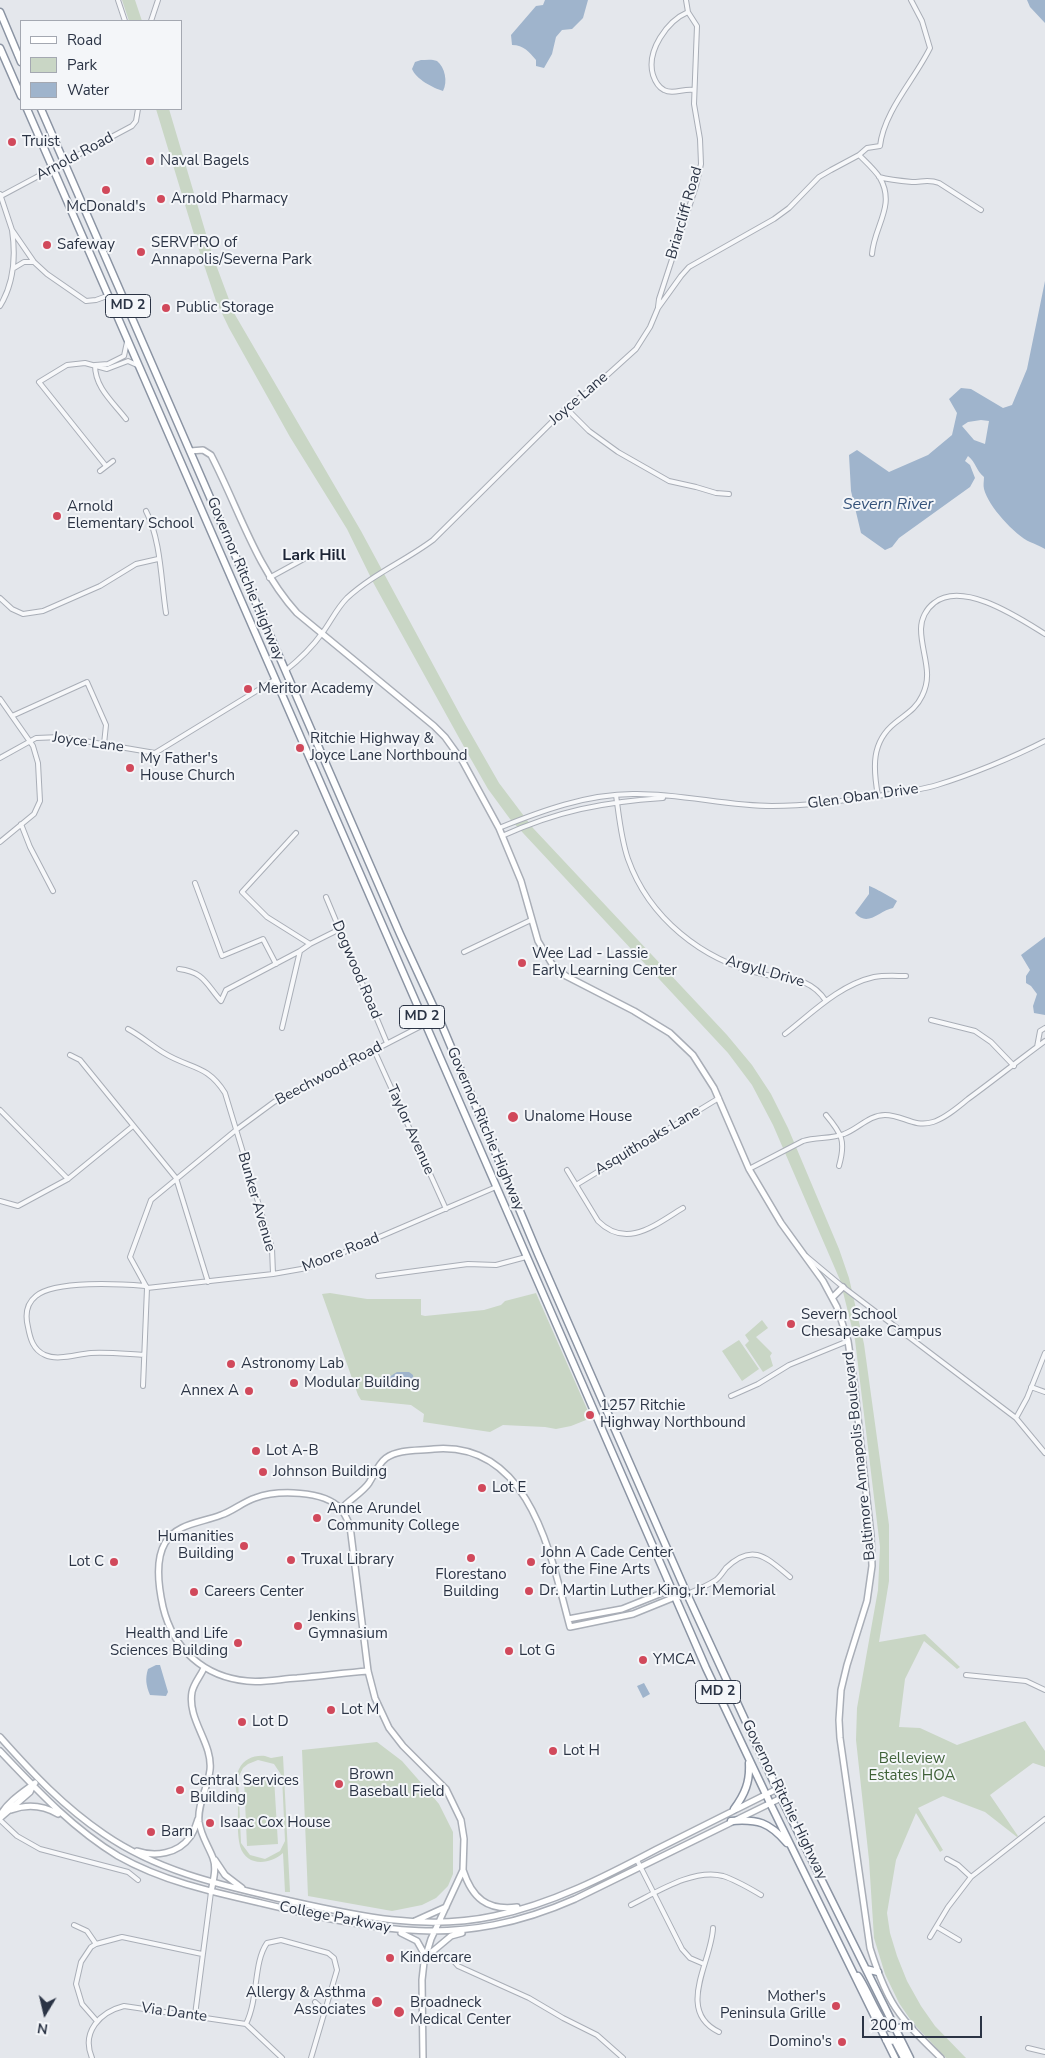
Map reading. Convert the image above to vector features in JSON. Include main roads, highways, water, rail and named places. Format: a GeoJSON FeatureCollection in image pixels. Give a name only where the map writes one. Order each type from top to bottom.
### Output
{"type":"FeatureCollection","features":[{"type":"Feature","properties":{"kind":"highway"},"geometry":{"type":"LineString","coordinates":[[0,12],[20,60]]}},
{"type":"Feature","properties":{"kind":"highway"},"geometry":{"type":"LineString","coordinates":[[0,48],[20,94]]}},
{"type":"Feature","properties":{"kind":"highway","name":"Governor Ritchie Highway"},"geometry":{"type":"LineString","coordinates":[[27,110],[675,1597],[765,1794],[895,2058]]}},
{"type":"Feature","properties":{"kind":"highway","name":"Governor Ritchie Highway"},"geometry":{"type":"LineString","coordinates":[[41,110],[688,1594],[781,1798],[910,2058]]}},
{"type":"Feature","properties":{"kind":"highway"},"geometry":{"type":"LineString","coordinates":[[173,444],[181,451],[190,451]]}},
{"type":"Feature","properties":{"kind":"highway"},"geometry":{"type":"LineString","coordinates":[[265,655],[277,671],[285,671]]}},
{"type":"Feature","properties":{"kind":"highway"},"geometry":{"type":"LineString","coordinates":[[276,679],[279,677],[284,679],[293,697],[301,706]]}},
{"type":"Feature","properties":{"kind":"highway"},"geometry":{"type":"LineString","coordinates":[[388,938],[400,934]]}},
{"type":"Feature","properties":{"kind":"highway"},"geometry":{"type":"LineString","coordinates":[[517,1232],[527,1228]]}},
{"type":"Feature","properties":{"kind":"highway"},"geometry":{"type":"LineString","coordinates":[[734,1809],[746,1790],[749,1781],[749,1760]]}},
{"type":"Feature","properties":{"kind":"highway"},"geometry":{"type":"LineString","coordinates":[[731,1822],[753,1820],[767,1824],[793,1850]]}},
{"type":"Feature","properties":{"kind":"highway"},"geometry":{"type":"LineString","coordinates":[[851,1968],[864,1983],[883,2024],[895,2028],[911,2027]]}},
{"type":"Feature","properties":{"kind":"highway"},"geometry":{"type":"LineString","coordinates":[[866,1969],[878,1972]]}},
{"type":"Feature","properties":{"kind":"highway"},"geometry":{"type":"LineString","coordinates":[[886,2040],[895,2041],[904,2058]]}},
{"type":"Feature","properties":{"kind":"water"},"geometry":{"type":"Polygon","coordinates":[[[545,0],[588,0],[583,18],[572,29],[562,30],[556,37],[552,54],[544,68],[536,66],[536,60],[526,50],[520,46],[512,45],[511,35],[536,6],[543,5],[545,0]]]}},
{"type":"Feature","properties":{"kind":"water"},"geometry":{"type":"Polygon","coordinates":[[[1027,0],[1045,0],[1045,23],[1030,7],[1027,0]]]}},
{"type":"Feature","properties":{"kind":"water"},"geometry":{"type":"Polygon","coordinates":[[[435,60],[440,64],[444,71],[445,79],[443,91],[425,83],[414,73],[412,69],[415,62],[435,60]]]}},
{"type":"Feature","properties":{"kind":"water","name":"Severn River"},"geometry":{"type":"Polygon","coordinates":[[[1045,281],[1045,549],[1017,533],[996,511],[984,489],[984,477],[968,456],[965,461],[970,465],[975,478],[970,487],[899,538],[892,547],[885,550],[861,533],[851,491],[849,455],[857,450],[889,472],[928,455],[952,435],[957,413],[949,399],[961,388],[971,389],[1003,408],[1012,405],[1027,369],[1045,281]],[[989,421],[968,422],[962,426],[974,440],[985,444],[989,421]]]}},
{"type":"Feature","properties":{"kind":"water"},"geometry":{"type":"Polygon","coordinates":[[[869,886],[897,901],[893,908],[865,919],[855,913],[869,894],[869,886]]]}},
{"type":"Feature","properties":{"kind":"water"},"geometry":{"type":"Polygon","coordinates":[[[1045,937],[1045,1015],[1034,1013],[1033,1006],[1037,994],[1026,983],[1026,976],[1030,970],[1021,955],[1045,937]]]}},
{"type":"Feature","properties":{"kind":"water"},"geometry":{"type":"Polygon","coordinates":[[[397,1372],[409,1372],[413,1375],[414,1387],[408,1388],[397,1382],[390,1384],[389,1377],[397,1372]]]}},
{"type":"Feature","properties":{"kind":"water"},"geometry":{"type":"Polygon","coordinates":[[[160,1665],[168,1692],[166,1696],[150,1695],[146,1679],[148,1669],[160,1665]]]}},
{"type":"Feature","properties":{"kind":"water"},"geometry":{"type":"Polygon","coordinates":[[[644,1683],[650,1694],[643,1698],[637,1686],[644,1683]]]}},
{"type":"Feature","properties":{"kind":"place","name":"Truist"},"geometry":{"type":"Point","coordinates":[12,142]}},
{"type":"Feature","properties":{"kind":"place","name":"Naval Bagels"},"geometry":{"type":"Point","coordinates":[150,161]}},
{"type":"Feature","properties":{"kind":"place","name":"McDonald's"},"geometry":{"type":"Point","coordinates":[106,190]}},
{"type":"Feature","properties":{"kind":"place","name":"Arnold Pharmacy"},"geometry":{"type":"Point","coordinates":[161,199]}},
{"type":"Feature","properties":{"kind":"place","name":"Safeway"},"geometry":{"type":"Point","coordinates":[47,245]}},
{"type":"Feature","properties":{"kind":"place","name":"SERVPRO of Annapolis/Severna Park"},"geometry":{"type":"Point","coordinates":[141,252]}},
{"type":"Feature","properties":{"kind":"place","name":"Public Storage"},"geometry":{"type":"Point","coordinates":[166,308]}},
{"type":"Feature","properties":{"kind":"place","name":"Arnold Elementary School"},"geometry":{"type":"Point","coordinates":[57,516]}},
{"type":"Feature","properties":{"kind":"place","name":"Meritor Academy"},"geometry":{"type":"Point","coordinates":[248,689]}},
{"type":"Feature","properties":{"kind":"place","name":"Ritchie Highway & Joyce Lane Northbound"},"geometry":{"type":"Point","coordinates":[300,748]}},
{"type":"Feature","properties":{"kind":"place","name":"My Father's House Church"},"geometry":{"type":"Point","coordinates":[130,768]}},
{"type":"Feature","properties":{"kind":"place","name":"Wee Lad - Lassie Early Learning Center"},"geometry":{"type":"Point","coordinates":[522,963]}},
{"type":"Feature","properties":{"kind":"place","name":"Unalome House"},"geometry":{"type":"Point","coordinates":[513,1117]}},
{"type":"Feature","properties":{"kind":"place","name":"Severn School Chesapeake Campus"},"geometry":{"type":"Point","coordinates":[791,1324]}},
{"type":"Feature","properties":{"kind":"place","name":"Astronomy Lab"},"geometry":{"type":"Point","coordinates":[231,1364]}},
{"type":"Feature","properties":{"kind":"place","name":"Modular Building"},"geometry":{"type":"Point","coordinates":[294,1383]}},
{"type":"Feature","properties":{"kind":"place","name":"Annex A"},"geometry":{"type":"Point","coordinates":[249,1391]}},
{"type":"Feature","properties":{"kind":"place","name":"1257 Ritchie Highway Northbound"},"geometry":{"type":"Point","coordinates":[590,1415]}},
{"type":"Feature","properties":{"kind":"place","name":"Lot A-B"},"geometry":{"type":"Point","coordinates":[256,1451]}},
{"type":"Feature","properties":{"kind":"place","name":"Johnson Building"},"geometry":{"type":"Point","coordinates":[263,1472]}},
{"type":"Feature","properties":{"kind":"place","name":"Lot E"},"geometry":{"type":"Point","coordinates":[482,1488]}},
{"type":"Feature","properties":{"kind":"place","name":"Anne Arundel Community College"},"geometry":{"type":"Point","coordinates":[317,1518]}},
{"type":"Feature","properties":{"kind":"place","name":"Humanities Building"},"geometry":{"type":"Point","coordinates":[244,1546]}},
{"type":"Feature","properties":{"kind":"place","name":"Florestano Building"},"geometry":{"type":"Point","coordinates":[471,1558]}},
{"type":"Feature","properties":{"kind":"place","name":"Truxal Library"},"geometry":{"type":"Point","coordinates":[291,1560]}},
{"type":"Feature","properties":{"kind":"place","name":"Lot C"},"geometry":{"type":"Point","coordinates":[114,1562]}},
{"type":"Feature","properties":{"kind":"place","name":"John A Cade Center for the Fine Arts"},"geometry":{"type":"Point","coordinates":[531,1562]}},
{"type":"Feature","properties":{"kind":"place","name":"Dr. Martin Luther King, Jr. Memorial"},"geometry":{"type":"Point","coordinates":[529,1591]}},
{"type":"Feature","properties":{"kind":"place","name":"Careers Center"},"geometry":{"type":"Point","coordinates":[194,1592]}},
{"type":"Feature","properties":{"kind":"place","name":"Jenkins Gymnasium"},"geometry":{"type":"Point","coordinates":[298,1626]}},
{"type":"Feature","properties":{"kind":"place","name":"Health and Life Sciences Building"},"geometry":{"type":"Point","coordinates":[238,1643]}},
{"type":"Feature","properties":{"kind":"place","name":"Lot G"},"geometry":{"type":"Point","coordinates":[509,1651]}},
{"type":"Feature","properties":{"kind":"place","name":"YMCA"},"geometry":{"type":"Point","coordinates":[643,1660]}},
{"type":"Feature","properties":{"kind":"place","name":"Lot M"},"geometry":{"type":"Point","coordinates":[331,1710]}},
{"type":"Feature","properties":{"kind":"place","name":"Lot D"},"geometry":{"type":"Point","coordinates":[242,1722]}},
{"type":"Feature","properties":{"kind":"place","name":"Lot H"},"geometry":{"type":"Point","coordinates":[553,1751]}},
{"type":"Feature","properties":{"kind":"place","name":"Brown Baseball Field"},"geometry":{"type":"Point","coordinates":[339,1784]}},
{"type":"Feature","properties":{"kind":"place","name":"Central Services Building"},"geometry":{"type":"Point","coordinates":[180,1790]}},
{"type":"Feature","properties":{"kind":"place","name":"Isaac Cox House"},"geometry":{"type":"Point","coordinates":[210,1823]}},
{"type":"Feature","properties":{"kind":"place","name":"Barn"},"geometry":{"type":"Point","coordinates":[151,1832]}},
{"type":"Feature","properties":{"kind":"place","name":"Kindercare"},"geometry":{"type":"Point","coordinates":[390,1958]}},
{"type":"Feature","properties":{"kind":"place","name":"Allergy & Asthma Associates"},"geometry":{"type":"Point","coordinates":[377,2002]}},
{"type":"Feature","properties":{"kind":"place","name":"Mother's Peninsula Grille"},"geometry":{"type":"Point","coordinates":[836,2006]}},
{"type":"Feature","properties":{"kind":"place","name":"Broadneck Medical Center"},"geometry":{"type":"Point","coordinates":[399,2012]}},
{"type":"Feature","properties":{"kind":"place","name":"Domino's"},"geometry":{"type":"Point","coordinates":[842,2042]}},
{"type":"Feature","properties":{"kind":"district","name":"Lark Hill"},"geometry":{"type":"Point","coordinates":[314,556]}},
{"type":"Feature","properties":{"kind":"park label","name":"Belleview Estates HOA"},"geometry":{"type":"Point","coordinates":[912,1768]}}]}
